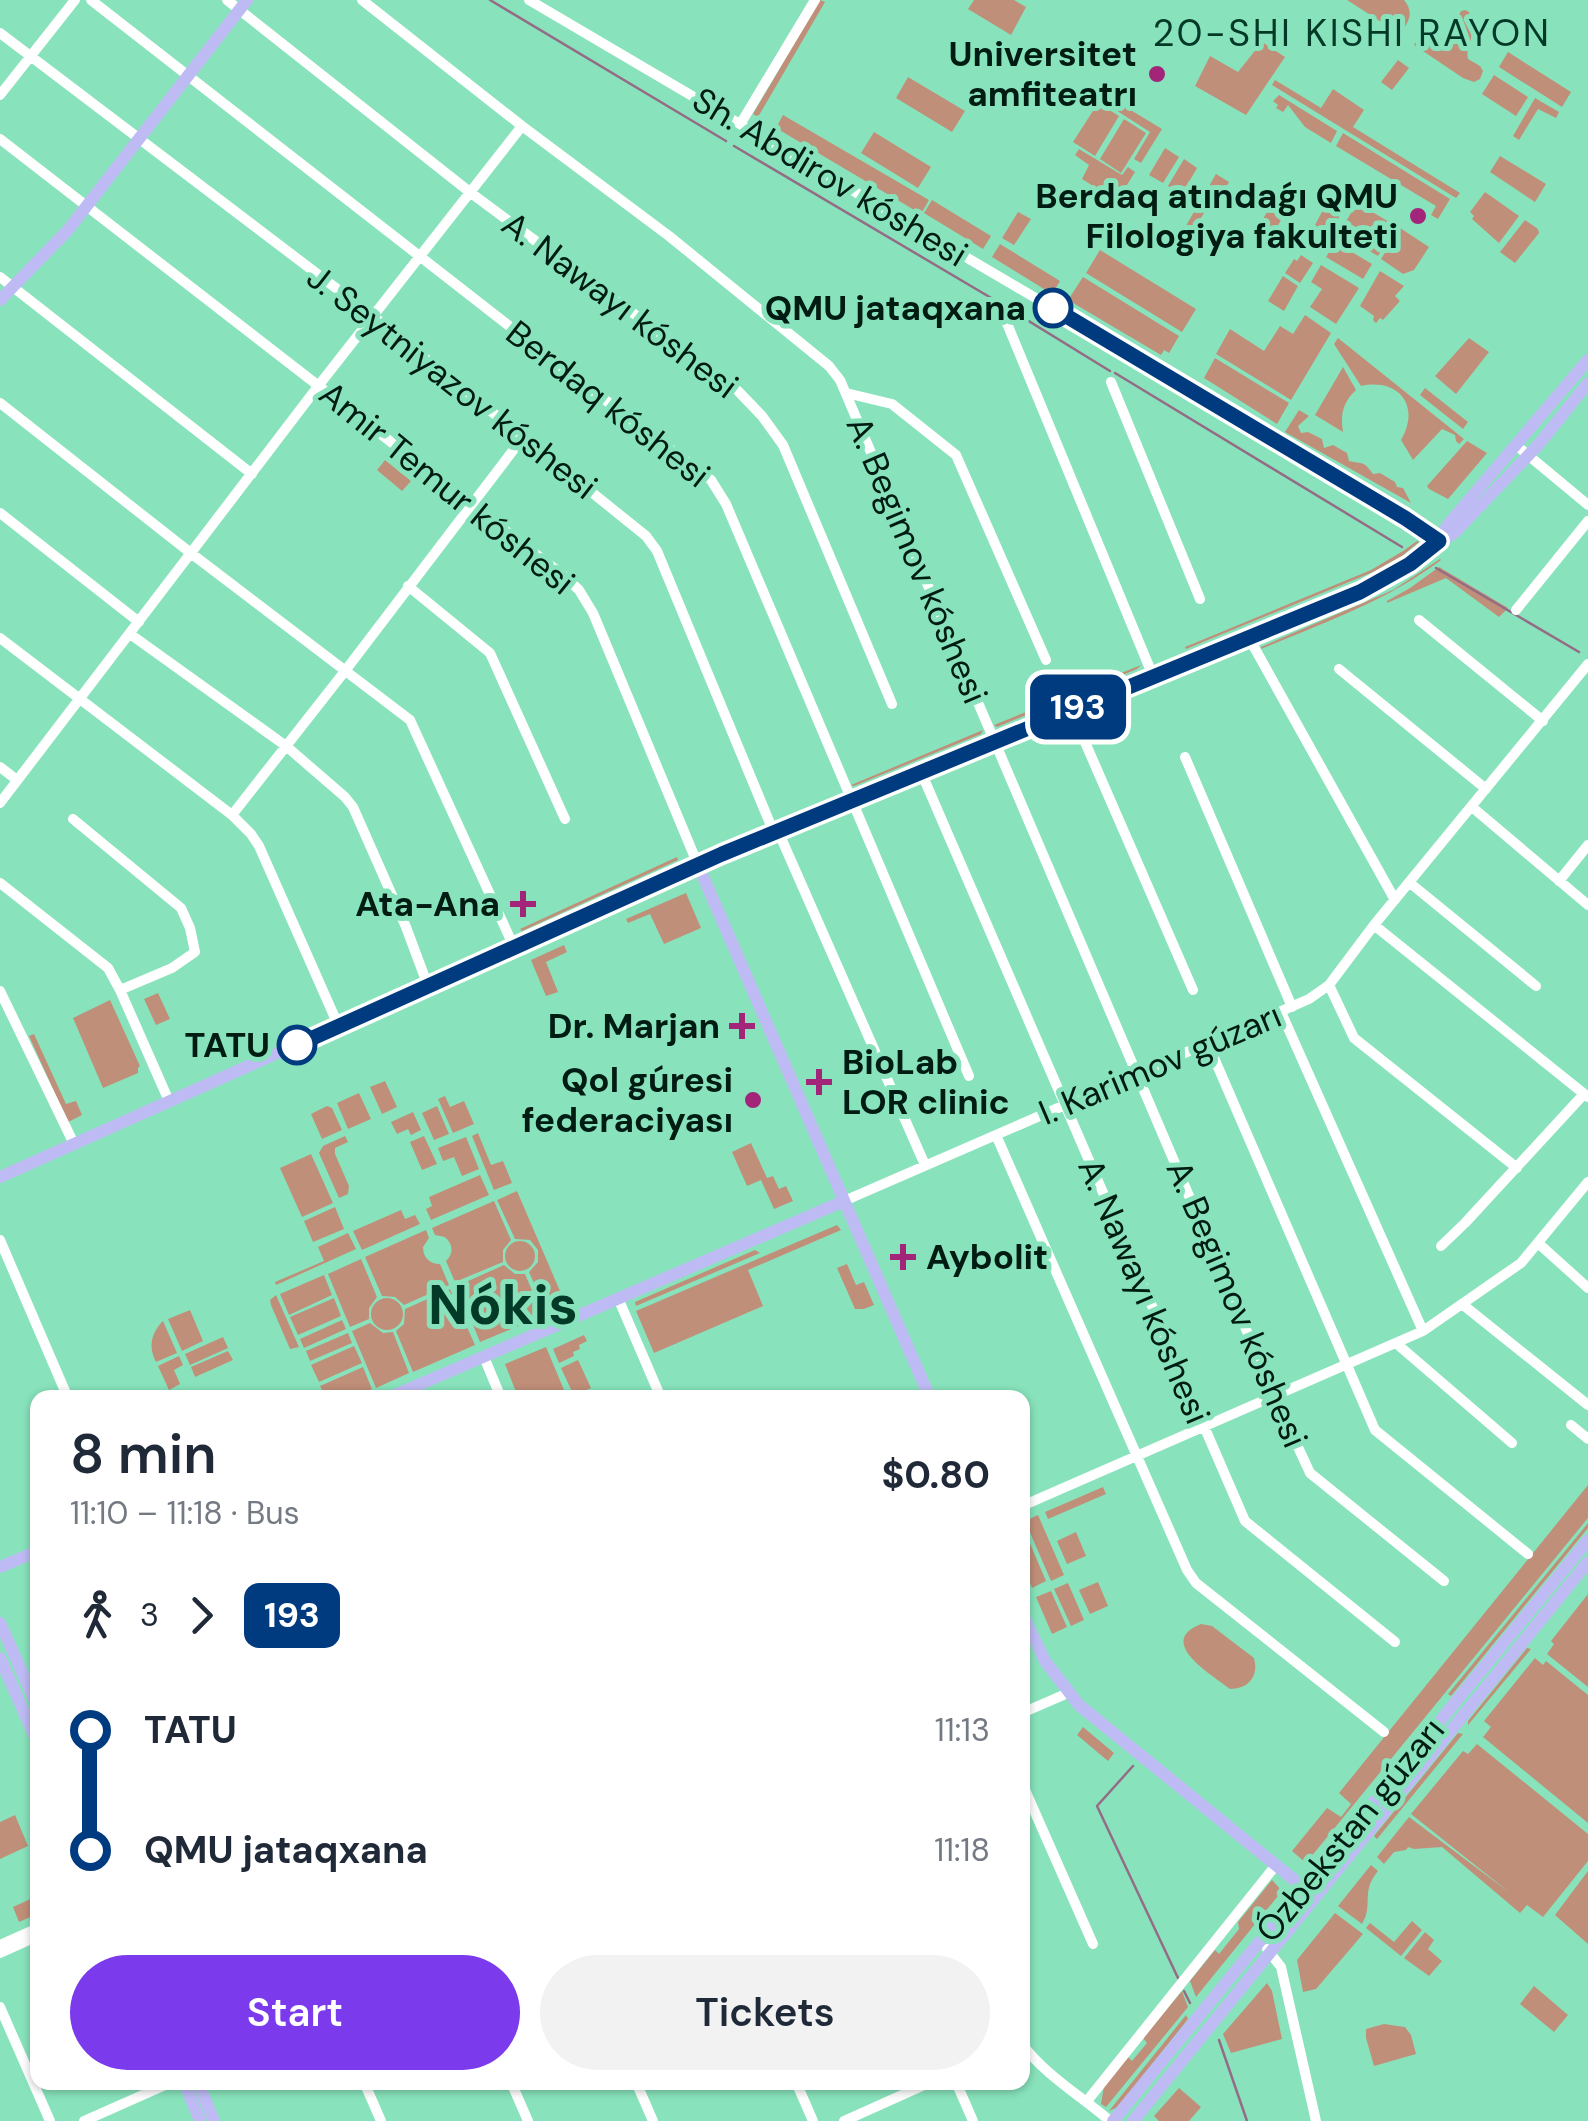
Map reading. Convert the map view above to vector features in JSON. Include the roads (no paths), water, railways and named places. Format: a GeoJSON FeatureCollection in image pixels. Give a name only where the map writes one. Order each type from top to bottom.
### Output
{"type":"FeatureCollection","features":[{"type":"Feature","properties":{"kind":"main road"},"geometry":{"type":"LineString","coordinates":[[0,300],[68,230],[244,5]]}},
{"type":"Feature","properties":{"kind":"main road"},"geometry":{"type":"LineString","coordinates":[[1523,450],[1588,360]]}},
{"type":"Feature","properties":{"kind":"main road"},"geometry":{"type":"LineString","coordinates":[[0,1177],[698,865],[1389,577],[1439,541],[1447,526],[1588,383]]}},
{"type":"Feature","properties":{"kind":"main road","name":"Amir Temur kóshesi"},"geometry":{"type":"LineString","coordinates":[[698,865],[926,1390]]}},
{"type":"Feature","properties":{"kind":"main road","name":"I. Karimov gúzarı"},"geometry":{"type":"LineString","coordinates":[[407,1390],[844,1202]]}},
{"type":"Feature","properties":{"kind":"main road","name":"Ózbekstan gúzarı"},"geometry":{"type":"LineString","coordinates":[[1133,2121],[1271,1952],[1309,1892],[1588,1540]]}},
{"type":"Feature","properties":{"kind":"main road"},"geometry":{"type":"LineString","coordinates":[[0,1567],[30,1554]]}},
{"type":"Feature","properties":{"kind":"main road","name":"Ózbekstan gúzarı"},"geometry":{"type":"LineString","coordinates":[[1111,2121],[1259,1942],[1309,1892],[1588,1562]]}},
{"type":"Feature","properties":{"kind":"main road"},"geometry":{"type":"LineString","coordinates":[[0,1623],[30,1690]]}},
{"type":"Feature","properties":{"kind":"main road"},"geometry":{"type":"LineString","coordinates":[[1030,1630],[1045,1661],[1068,1693],[1309,1892]]}},
{"type":"Feature","properties":{"kind":"main road"},"geometry":{"type":"LineString","coordinates":[[0,1658],[30,1726]]}},
{"type":"Feature","properties":{"kind":"main road"},"geometry":{"type":"LineString","coordinates":[[187,2090],[200,2121]]}},
{"type":"Feature","properties":{"kind":"main road"},"geometry":{"type":"LineString","coordinates":[[201,2090],[214,2121]]}},
{"type":"Feature","properties":{"kind":"street"},"geometry":{"type":"LineString","coordinates":[[0,96],[74,0]]}},
{"type":"Feature","properties":{"kind":"street","name":"Berdaq kóshesi"},"geometry":{"type":"LineString","coordinates":[[91,0],[711,480],[726,504],[969,1076]]}},
{"type":"Feature","properties":{"kind":"street","name":"A. Nawayı kóshesi"},"geometry":{"type":"LineString","coordinates":[[228,0],[244,5],[471,194],[738,392],[762,416],[783,445],[892,704]]}},
{"type":"Feature","properties":{"kind":"street","name":"A. Begimov kóshesi"},"geometry":{"type":"LineString","coordinates":[[362,0],[668,236],[830,366],[840,380],[1310,1474],[1444,1581]]}},
{"type":"Feature","properties":{"kind":"street","name":"Sh. Abdirov kóshesi"},"geometry":{"type":"LineString","coordinates":[[529,0],[1439,541]]}},
{"type":"Feature","properties":{"kind":"street"},"geometry":{"type":"LineString","coordinates":[[741,123],[815,0]]}},
{"type":"Feature","properties":{"kind":"street","name":"J. Seytniyazov kóshesi"},"geometry":{"type":"LineString","coordinates":[[0,33],[374,317],[646,536],[657,551],[776,832],[925,1166]]}},
{"type":"Feature","properties":{"kind":"street"},"geometry":{"type":"LineString","coordinates":[[0,803],[522,126]]}},
{"type":"Feature","properties":{"kind":"street","name":"Amir Temur kóshesi"},"geometry":{"type":"LineString","coordinates":[[0,139],[579,590],[605,639],[698,865]]}},
{"type":"Feature","properties":{"kind":"street"},"geometry":{"type":"LineString","coordinates":[[0,277],[252,474]]}},
{"type":"Feature","properties":{"kind":"street"},"geometry":{"type":"LineString","coordinates":[[1001,309],[1152,676]]}},
{"type":"Feature","properties":{"kind":"street"},"geometry":{"type":"LineString","coordinates":[[1111,382],[1200,599]]}},
{"type":"Feature","properties":{"kind":"street"},"geometry":{"type":"LineString","coordinates":[[846,393],[892,404],[956,456],[1046,660]]}},
{"type":"Feature","properties":{"kind":"street"},"geometry":{"type":"LineString","coordinates":[[0,403],[410,720],[514,947]]}},
{"type":"Feature","properties":{"kind":"street"},"geometry":{"type":"LineString","coordinates":[[232,816],[524,436]]}},
{"type":"Feature","properties":{"kind":"street"},"geometry":{"type":"LineString","coordinates":[[1523,450],[1588,504]]}},
{"type":"Feature","properties":{"kind":"street"},"geometry":{"type":"LineString","coordinates":[[0,513],[139,622]]}},
{"type":"Feature","properties":{"kind":"street"},"geometry":{"type":"LineString","coordinates":[[1516,610],[1588,521]]}},
{"type":"Feature","properties":{"kind":"street"},"geometry":{"type":"LineString","coordinates":[[408,586],[490,653],[565,819]]}},
{"type":"Feature","properties":{"kind":"street"},"geometry":{"type":"LineString","coordinates":[[1419,620],[1542,721]]}},
{"type":"Feature","properties":{"kind":"street"},"geometry":{"type":"LineString","coordinates":[[130,634],[286,746],[345,797],[406,927],[428,986]]}},
{"type":"Feature","properties":{"kind":"street"},"geometry":{"type":"LineString","coordinates":[[0,638],[252,834],[339,1027]]}},
{"type":"Feature","properties":{"kind":"street"},"geometry":{"type":"LineString","coordinates":[[1249,638],[1395,900]]}},
{"type":"Feature","properties":{"kind":"street","name":"I. Karimov gúzarı"},"geometry":{"type":"LineString","coordinates":[[844,1202],[1310,999],[1329,985],[1588,664]]}},
{"type":"Feature","properties":{"kind":"street"},"geometry":{"type":"LineString","coordinates":[[1339,669],[1486,790]]}},
{"type":"Feature","properties":{"kind":"street"},"geometry":{"type":"LineString","coordinates":[[1071,710],[1193,990]]}},
{"type":"Feature","properties":{"kind":"street"},"geometry":{"type":"LineString","coordinates":[[1185,756],[1286,1010],[1422,1332]]}},
{"type":"Feature","properties":{"kind":"street"},"geometry":{"type":"LineString","coordinates":[[0,767],[17,780]]}},
{"type":"Feature","properties":{"kind":"street","name":"A. Nawayı kóshesi"},"geometry":{"type":"LineString","coordinates":[[920,772],[1244,1521],[1395,1642]]}},
{"type":"Feature","properties":{"kind":"street"},"geometry":{"type":"LineString","coordinates":[[1472,807],[1588,905]]}},
{"type":"Feature","properties":{"kind":"street"},"geometry":{"type":"LineString","coordinates":[[73,819],[181,908],[190,928],[195,952],[172,968],[120,990]]}},
{"type":"Feature","properties":{"kind":"street"},"geometry":{"type":"LineString","coordinates":[[1559,881],[1588,845]]}},
{"type":"Feature","properties":{"kind":"street"},"geometry":{"type":"LineString","coordinates":[[0,883],[108,968],[168,1101]]}},
{"type":"Feature","properties":{"kind":"street"},"geometry":{"type":"LineString","coordinates":[[1410,883],[1536,986]]}},
{"type":"Feature","properties":{"kind":"street"},"geometry":{"type":"LineString","coordinates":[[1374,925],[1586,1096],[1440,1246]]}},
{"type":"Feature","properties":{"kind":"street"},"geometry":{"type":"LineString","coordinates":[[1329,985],[1354,1038],[1517,1168]]}},
{"type":"Feature","properties":{"kind":"street"},"geometry":{"type":"LineString","coordinates":[[0,991],[74,1144]]}},
{"type":"Feature","properties":{"kind":"street"},"geometry":{"type":"LineString","coordinates":[[1208,1044],[1375,1430],[1528,1554]]}},
{"type":"Feature","properties":{"kind":"street"},"geometry":{"type":"LineString","coordinates":[[996,1135],[1187,1570],[1196,1583],[1384,1732]]}},
{"type":"Feature","properties":{"kind":"street"},"geometry":{"type":"LineString","coordinates":[[1030,1503],[1422,1332],[1521,1262],[1588,1182]]}},
{"type":"Feature","properties":{"kind":"street"},"geometry":{"type":"LineString","coordinates":[[0,1240],[65,1390]]}},
{"type":"Feature","properties":{"kind":"street"},"geometry":{"type":"LineString","coordinates":[[1538,1242],[1588,1288]]}},
{"type":"Feature","properties":{"kind":"street"},"geometry":{"type":"LineString","coordinates":[[618,1298],[658,1390]]}},
{"type":"Feature","properties":{"kind":"street"},"geometry":{"type":"LineString","coordinates":[[1462,1304],[1588,1405]]}},
{"type":"Feature","properties":{"kind":"street"},"geometry":{"type":"LineString","coordinates":[[1396,1344],[1512,1443]]}},
{"type":"Feature","properties":{"kind":"street"},"geometry":{"type":"LineString","coordinates":[[484,1357],[498,1390]]}},
{"type":"Feature","properties":{"kind":"street"},"geometry":{"type":"LineString","coordinates":[[1571,1426],[1588,1439]]}},
{"type":"Feature","properties":{"kind":"street"},"geometry":{"type":"LineString","coordinates":[[1030,1710],[1068,1693]]}},
{"type":"Feature","properties":{"kind":"street"},"geometry":{"type":"LineString","coordinates":[[1030,1802],[1093,1944]]}},
{"type":"Feature","properties":{"kind":"street","name":"Ózbekstan gúzarı"},"geometry":{"type":"LineString","coordinates":[[1087,2102],[1276,1865]]}},
{"type":"Feature","properties":{"kind":"street"},"geometry":{"type":"LineString","coordinates":[[0,1944],[30,1931]]}},
{"type":"Feature","properties":{"kind":"street"},"geometry":{"type":"LineString","coordinates":[[0,1952],[30,1939]]}},
{"type":"Feature","properties":{"kind":"street"},"geometry":{"type":"LineString","coordinates":[[1259,1942],[1281,1967],[1316,2121]]}},
{"type":"Feature","properties":{"kind":"street"},"geometry":{"type":"LineString","coordinates":[[0,2007],[30,2075]]}},
{"type":"Feature","properties":{"kind":"street"},"geometry":{"type":"LineString","coordinates":[[1030,2053],[1111,2121]]}},
{"type":"Feature","properties":{"kind":"street"},"geometry":{"type":"LineString","coordinates":[[36,2090],[50,2121]]}},
{"type":"Feature","properties":{"kind":"street"},"geometry":{"type":"LineString","coordinates":[[84,2121],[154,2090]]}},
{"type":"Feature","properties":{"kind":"street"},"geometry":{"type":"LineString","coordinates":[[367,2090],[381,2121]]}},
{"type":"Feature","properties":{"kind":"street"},"geometry":{"type":"LineString","coordinates":[[514,2090],[528,2121]]}},
{"type":"Feature","properties":{"kind":"street"},"geometry":{"type":"LineString","coordinates":[[639,2090],[652,2121]]}},
{"type":"Feature","properties":{"kind":"street"},"geometry":{"type":"LineString","coordinates":[[799,2090],[813,2121]]}},
{"type":"Feature","properties":{"kind":"street"},"geometry":{"type":"LineString","coordinates":[[844,2121],[913,2090]]}},
{"type":"Feature","properties":{"kind":"street"},"geometry":{"type":"LineString","coordinates":[[959,2090],[973,2121]]}},
{"type":"Feature","properties":{"kind":"waterway"},"geometry":{"type":"LineString","coordinates":[[490,0],[726,141]]}},
{"type":"Feature","properties":{"kind":"waterway"},"geometry":{"type":"LineString","coordinates":[[734,146],[998,302]]}},
{"type":"Feature","properties":{"kind":"waterway"},"geometry":{"type":"LineString","coordinates":[[1001,304],[1110,371]]}},
{"type":"Feature","properties":{"kind":"waterway"},"geometry":{"type":"LineString","coordinates":[[1115,373],[1402,547]]}},
{"type":"Feature","properties":{"kind":"waterway"},"geometry":{"type":"LineString","coordinates":[[1436,568],[1579,652]]}},
{"type":"Feature","properties":{"kind":"waterway"},"geometry":{"type":"LineString","coordinates":[[1133,1766],[1097,1806],[1178,1978]]}},
{"type":"Feature","properties":{"kind":"waterway"},"geometry":{"type":"LineString","coordinates":[[1184,1991],[1190,2003]]}},
{"type":"Feature","properties":{"kind":"waterway"},"geometry":{"type":"LineString","coordinates":[[1219,2040],[1247,2121]]}},
{"type":"Feature","properties":{"kind":"place","name":"Universitet amfiteatrı"},"geometry":{"type":"Point","coordinates":[1157,74]}},
{"type":"Feature","properties":{"kind":"place","name":"Berdaq atındaǵı QMU Filologiya fakulteti"},"geometry":{"type":"Point","coordinates":[1418,216]}},
{"type":"Feature","properties":{"kind":"place","name":"QMU jataqxana"},"geometry":{"type":"Point","coordinates":[1053,308]}},
{"type":"Feature","properties":{"kind":"place","name":"Ata-Ana"},"geometry":{"type":"Point","coordinates":[523,904]}},
{"type":"Feature","properties":{"kind":"place","name":"Dr. Marjan"},"geometry":{"type":"Point","coordinates":[742,1026]}},
{"type":"Feature","properties":{"kind":"place","name":"TATU"},"geometry":{"type":"Point","coordinates":[297,1045]}},
{"type":"Feature","properties":{"kind":"place","name":"BioLab LOR clinic"},"geometry":{"type":"Point","coordinates":[819,1082]}},
{"type":"Feature","properties":{"kind":"place","name":"Qol gúresi federaciyası"},"geometry":{"type":"Point","coordinates":[753,1100]}},
{"type":"Feature","properties":{"kind":"place","name":"Aybolit"},"geometry":{"type":"Point","coordinates":[903,1257]}},
{"type":"Feature","properties":{"kind":"district","name":"20-SHI KISHI RAYON"},"geometry":{"type":"Point","coordinates":[1352,33]}},
{"type":"Feature","properties":{"kind":"district","name":"Nókis"},"geometry":{"type":"Point","coordinates":[503,1305]}}]}
